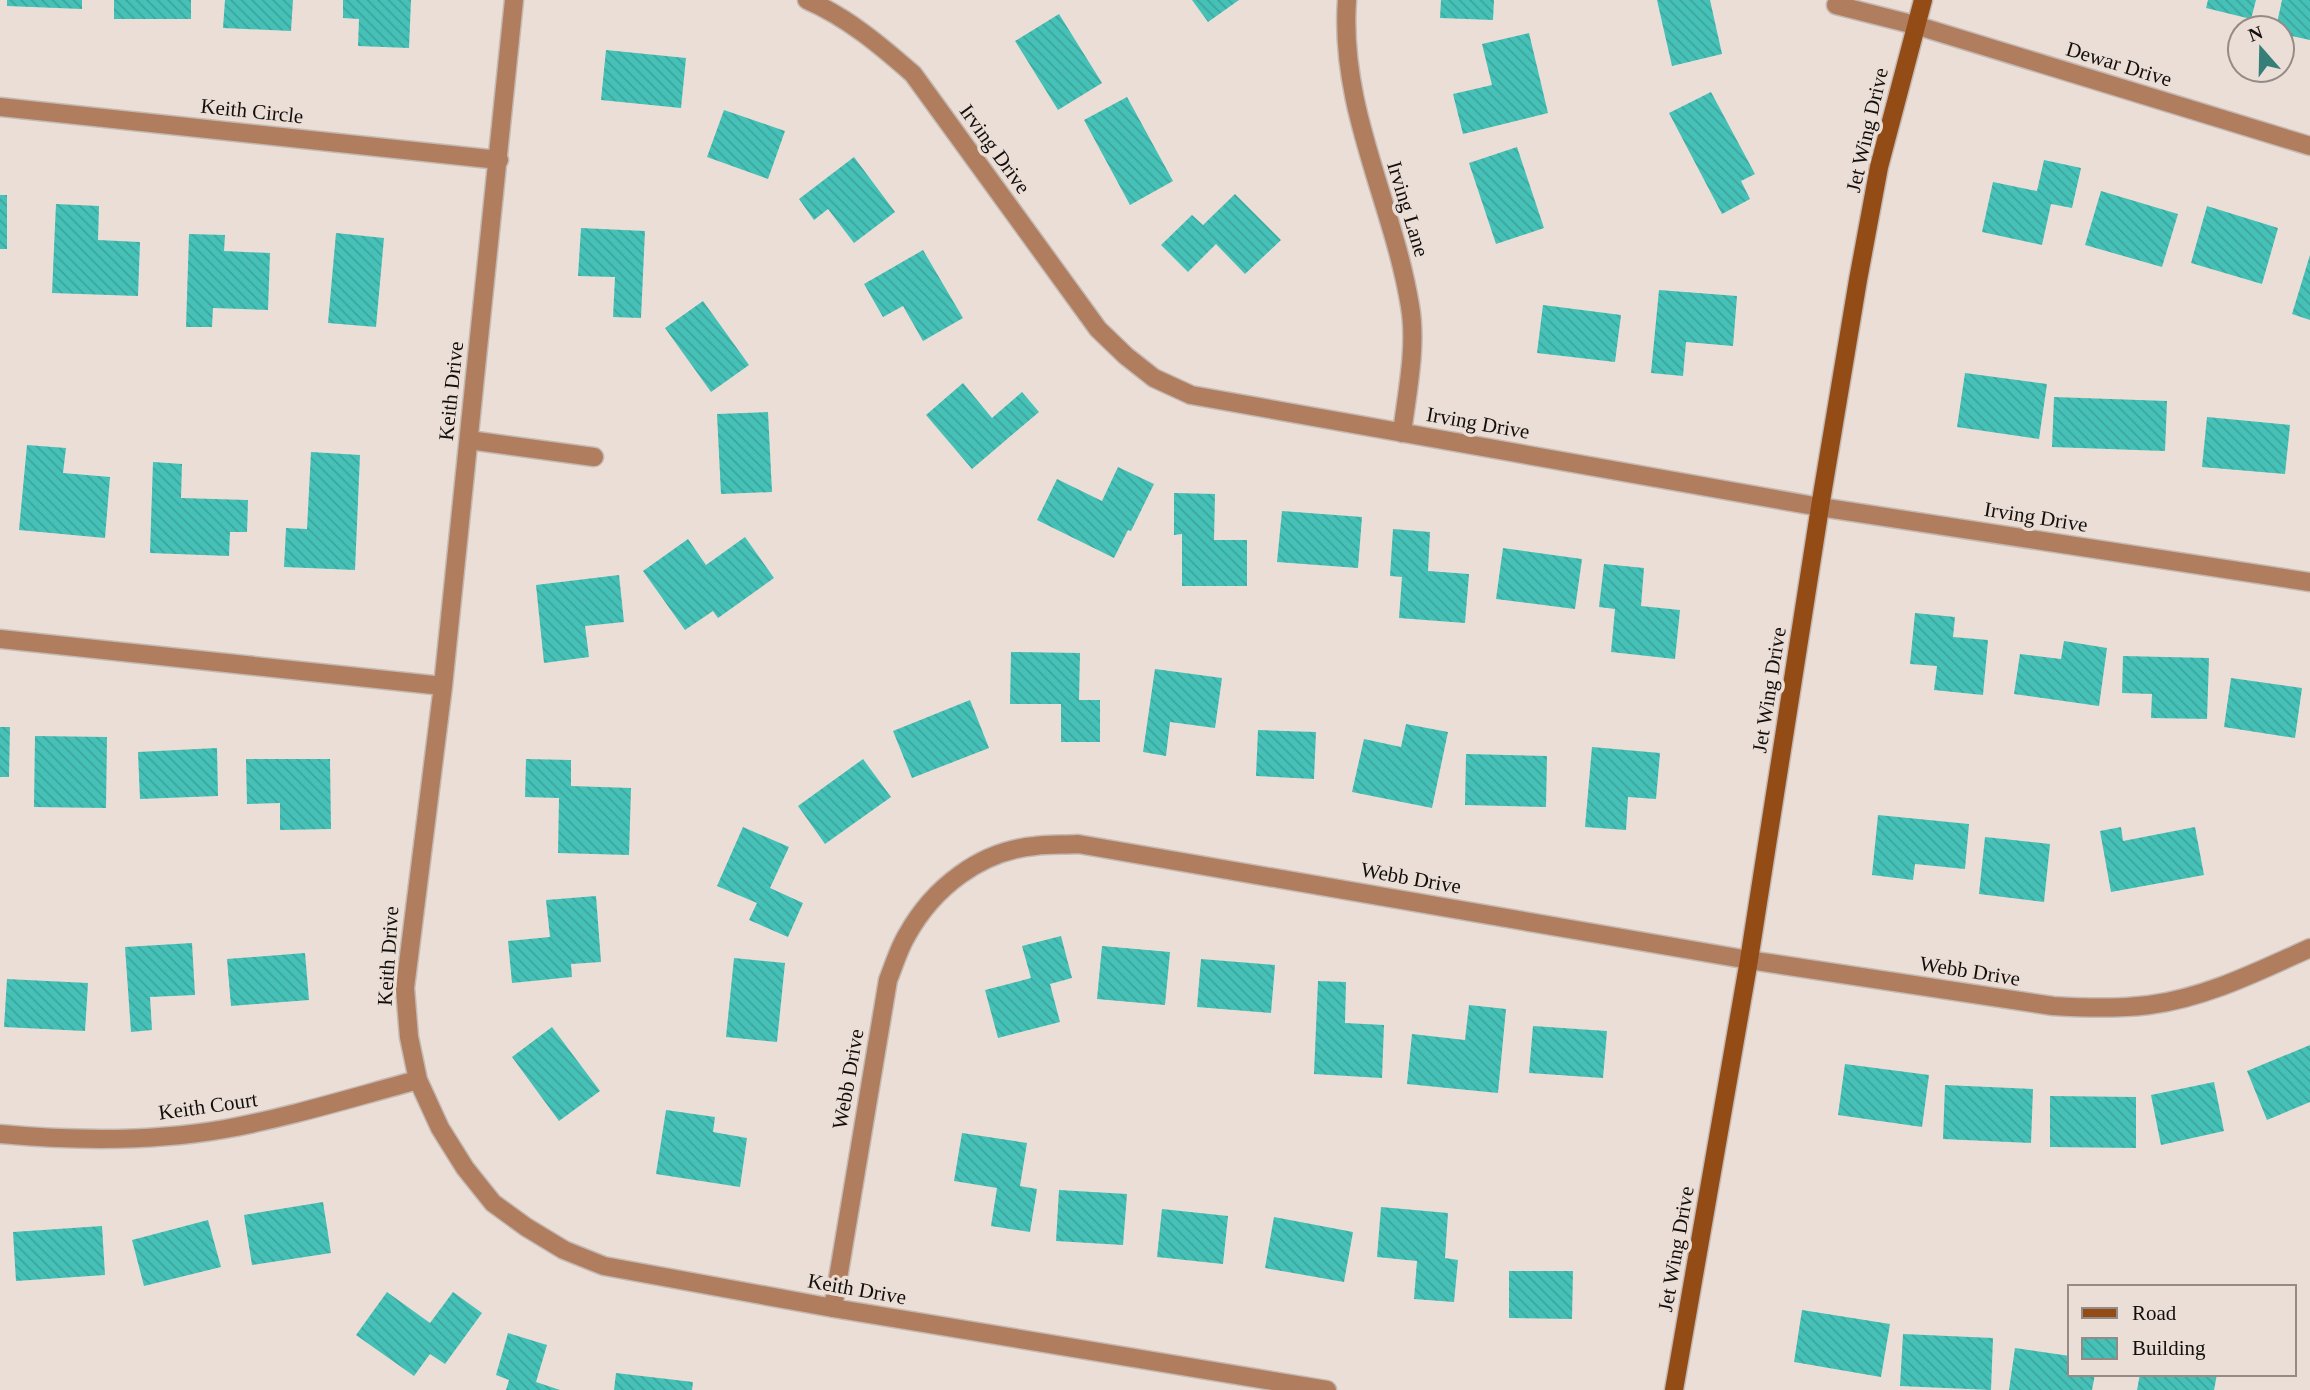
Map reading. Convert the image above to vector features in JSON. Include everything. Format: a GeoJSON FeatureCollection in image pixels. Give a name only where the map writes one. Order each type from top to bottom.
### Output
{"type":"FeatureCollection","features":[{"type":"Feature","properties":{"kind":"main road","name":"Jet Wing Drive"},"geometry":{"type":"LineString","coordinates":[[1674,1390],[1749,960],[1820,507],[1879,167],[1923,0]]}},
{"type":"Feature","properties":{"kind":"street","name":"Keith Drive"},"geometry":{"type":"LineString","coordinates":[[514,0],[443,687],[405,988],[409,1037],[418,1080],[440,1128],[493,1203],[564,1250],[604,1266],[833,1308],[1327,1390]]}},
{"type":"Feature","properties":{"kind":"street","name":"Irving Drive"},"geometry":{"type":"LineString","coordinates":[[807,0],[851,24],[883,47],[913,74],[1098,329],[1154,378],[1191,395],[1229,404],[1820,507],[2310,582]]}},
{"type":"Feature","properties":{"kind":"street","name":"Irving Lane"},"geometry":{"type":"LineString","coordinates":[[1347,0],[1348,56],[1354,101],[1404,271],[1411,309],[1411,353],[1402,433]]}},
{"type":"Feature","properties":{"kind":"street","name":"Dewar Drive"},"geometry":{"type":"LineString","coordinates":[[1836,5],[1915,25],[2310,146]]}},
{"type":"Feature","properties":{"kind":"street","name":"Keith Circle"},"geometry":{"type":"LineString","coordinates":[[0,107],[499,160]]}},
{"type":"Feature","properties":{"kind":"street"},"geometry":{"type":"LineString","coordinates":[[469,440],[594,457]]}},
{"type":"Feature","properties":{"kind":"street"},"geometry":{"type":"LineString","coordinates":[[0,639],[443,687]]}},
{"type":"Feature","properties":{"kind":"street","name":"Webb Drive"},"geometry":{"type":"LineString","coordinates":[[833,1308],[888,980],[906,936],[928,902],[960,874],[993,856],[1033,846],[1078,844],[1749,960],[2053,1006],[2104,1008],[2150,1005],[2200,992],[2310,948]]}},
{"type":"Feature","properties":{"kind":"street","name":"Keith Court"},"geometry":{"type":"LineString","coordinates":[[0,1135],[61,1140],[187,1135],[272,1119],[418,1080]]}},
{"type":"Feature","properties":{"kind":"building"},"geometry":{"type":"Polygon","coordinates":[[[7,0],[82,0],[82,9],[7,6],[7,0]]]}},
{"type":"Feature","properties":{"kind":"building"},"geometry":{"type":"Polygon","coordinates":[[[114,0],[191,0],[191,19],[114,19],[114,0]]]}},
{"type":"Feature","properties":{"kind":"building"},"geometry":{"type":"Polygon","coordinates":[[[225,0],[293,0],[291,31],[223,28],[225,0]]]}},
{"type":"Feature","properties":{"kind":"building"},"geometry":{"type":"Polygon","coordinates":[[[343,0],[411,0],[409,48],[358,46],[359,19],[343,18],[343,0]]]}},
{"type":"Feature","properties":{"kind":"building"},"geometry":{"type":"Polygon","coordinates":[[[1192,0],[1239,0],[1208,22],[1192,0]]]}},
{"type":"Feature","properties":{"kind":"building"},"geometry":{"type":"Polygon","coordinates":[[[1441,0],[1494,0],[1493,20],[1440,18],[1441,0]]]}},
{"type":"Feature","properties":{"kind":"building"},"geometry":{"type":"Polygon","coordinates":[[[1657,0],[1710,0],[1722,54],[1672,66],[1657,0]]]}},
{"type":"Feature","properties":{"kind":"building"},"geometry":{"type":"Polygon","coordinates":[[[2208,0],[2256,0],[2252,14],[2231,14],[2206,8],[2208,0]]]}},
{"type":"Feature","properties":{"kind":"building"},"geometry":{"type":"Polygon","coordinates":[[[2282,0],[2310,0],[2310,40],[2296,37],[2296,14],[2279,14],[2282,0]]]}},
{"type":"Feature","properties":{"kind":"building"},"geometry":{"type":"Polygon","coordinates":[[[1059,14],[1102,83],[1058,110],[1015,41],[1059,14]]]}},
{"type":"Feature","properties":{"kind":"building"},"geometry":{"type":"Polygon","coordinates":[[[1529,33],[1548,113],[1463,134],[1453,94],[1492,85],[1482,44],[1529,33]]]}},
{"type":"Feature","properties":{"kind":"building"},"geometry":{"type":"Polygon","coordinates":[[[606,50],[686,58],[681,108],[601,100],[606,50]]]}},
{"type":"Feature","properties":{"kind":"building"},"geometry":{"type":"Polygon","coordinates":[[[1711,92],[1755,174],[1741,181],[1750,199],[1722,214],[1669,113],[1711,92]]]}},
{"type":"Feature","properties":{"kind":"building"},"geometry":{"type":"Polygon","coordinates":[[[1127,97],[1173,181],[1130,205],[1084,120],[1127,97]]]}},
{"type":"Feature","properties":{"kind":"building"},"geometry":{"type":"Polygon","coordinates":[[[724,110],[785,131],[768,179],[707,157],[724,110]]]}},
{"type":"Feature","properties":{"kind":"building"},"geometry":{"type":"Polygon","coordinates":[[[1517,147],[1544,228],[1496,244],[1469,163],[1517,147]]]}},
{"type":"Feature","properties":{"kind":"building"},"geometry":{"type":"Polygon","coordinates":[[[854,157],[895,212],[854,243],[828,209],[814,220],[799,199],[854,157]]]}},
{"type":"Feature","properties":{"kind":"building"},"geometry":{"type":"Polygon","coordinates":[[[2044,160],[2081,168],[2072,208],[2051,204],[2042,245],[1982,232],[1993,182],[2037,191],[2044,160]]]}},
{"type":"Feature","properties":{"kind":"building"},"geometry":{"type":"Polygon","coordinates":[[[2101,191],[2178,214],[2162,267],[2085,245],[2101,191]]]}},
{"type":"Feature","properties":{"kind":"building"},"geometry":{"type":"Polygon","coordinates":[[[1235,194],[1281,240],[1245,274],[1216,244],[1188,272],[1161,245],[1192,215],[1203,225],[1235,194]]]}},
{"type":"Feature","properties":{"kind":"building"},"geometry":{"type":"Polygon","coordinates":[[[0,195],[7,195],[7,249],[0,249],[0,195]]]}},
{"type":"Feature","properties":{"kind":"building"},"geometry":{"type":"Polygon","coordinates":[[[56,204],[99,206],[98,240],[140,242],[138,296],[52,293],[56,204]]]}},
{"type":"Feature","properties":{"kind":"building"},"geometry":{"type":"Polygon","coordinates":[[[2207,206],[2278,228],[2262,284],[2191,263],[2207,206]]]}},
{"type":"Feature","properties":{"kind":"building"},"geometry":{"type":"Polygon","coordinates":[[[581,228],[645,231],[641,318],[613,317],[615,277],[578,276],[581,228]]]}},
{"type":"Feature","properties":{"kind":"building"},"geometry":{"type":"Polygon","coordinates":[[[336,233],[384,238],[376,327],[328,323],[336,233]]]}},
{"type":"Feature","properties":{"kind":"building"},"geometry":{"type":"Polygon","coordinates":[[[189,234],[225,235],[224,251],[270,253],[268,310],[213,308],[212,327],[186,327],[189,234]]]}},
{"type":"Feature","properties":{"kind":"building"},"geometry":{"type":"Polygon","coordinates":[[[923,250],[963,318],[923,341],[903,306],[883,317],[864,284],[923,250]]]}},
{"type":"Feature","properties":{"kind":"building"},"geometry":{"type":"Polygon","coordinates":[[[2310,255],[2310,320],[2292,314],[2310,255]]]}},
{"type":"Feature","properties":{"kind":"building"},"geometry":{"type":"Polygon","coordinates":[[[1659,290],[1737,296],[1733,346],[1686,342],[1683,376],[1651,373],[1659,290]]]}},
{"type":"Feature","properties":{"kind":"building"},"geometry":{"type":"Polygon","coordinates":[[[703,301],[749,365],[711,392],[665,328],[703,301]]]}},
{"type":"Feature","properties":{"kind":"building"},"geometry":{"type":"Polygon","coordinates":[[[1543,305],[1621,315],[1615,362],[1537,353],[1543,305]]]}},
{"type":"Feature","properties":{"kind":"building"},"geometry":{"type":"Polygon","coordinates":[[[1965,373],[2047,384],[2039,439],[1957,427],[1965,373]]]}},
{"type":"Feature","properties":{"kind":"building"},"geometry":{"type":"Polygon","coordinates":[[[963,383],[992,418],[1022,392],[1039,412],[972,469],[926,415],[963,383]]]}},
{"type":"Feature","properties":{"kind":"building"},"geometry":{"type":"Polygon","coordinates":[[[2054,397],[2167,401],[2165,451],[2052,447],[2054,397]]]}},
{"type":"Feature","properties":{"kind":"building"},"geometry":{"type":"Polygon","coordinates":[[[768,412],[772,492],[721,494],[717,414],[768,412]]]}},
{"type":"Feature","properties":{"kind":"building"},"geometry":{"type":"Polygon","coordinates":[[[2207,417],[2290,425],[2285,474],[2202,467],[2207,417]]]}},
{"type":"Feature","properties":{"kind":"building"},"geometry":{"type":"Polygon","coordinates":[[[27,445],[66,448],[63,473],[110,477],[105,538],[19,530],[27,445]]]}},
{"type":"Feature","properties":{"kind":"building"},"geometry":{"type":"Polygon","coordinates":[[[311,452],[360,455],[355,570],[284,567],[286,528],[307,529],[311,452]]]}},
{"type":"Feature","properties":{"kind":"building"},"geometry":{"type":"Polygon","coordinates":[[[153,462],[182,464],[181,498],[248,500],[247,532],[230,532],[229,556],[150,553],[153,462]]]}},
{"type":"Feature","properties":{"kind":"building"},"geometry":{"type":"Polygon","coordinates":[[[1118,467],[1154,484],[1131,531],[1128,530],[1114,558],[1037,520],[1057,479],[1102,501],[1118,467]]]}},
{"type":"Feature","properties":{"kind":"building"},"geometry":{"type":"Polygon","coordinates":[[[1174,493],[1215,494],[1214,540],[1247,540],[1247,586],[1182,586],[1182,534],[1174,535],[1174,493]]]}},
{"type":"Feature","properties":{"kind":"building"},"geometry":{"type":"Polygon","coordinates":[[[1282,511],[1362,517],[1358,568],[1277,562],[1282,511]]]}},
{"type":"Feature","properties":{"kind":"building"},"geometry":{"type":"Polygon","coordinates":[[[1393,529],[1430,532],[1428,571],[1469,574],[1465,623],[1399,618],[1402,577],[1390,576],[1393,529]]]}},
{"type":"Feature","properties":{"kind":"building"},"geometry":{"type":"Polygon","coordinates":[[[745,537],[774,578],[718,618],[713,611],[685,630],[643,571],[688,539],[706,565],[745,537]]]}},
{"type":"Feature","properties":{"kind":"building"},"geometry":{"type":"Polygon","coordinates":[[[1503,548],[1582,559],[1575,609],[1496,599],[1503,548]]]}},
{"type":"Feature","properties":{"kind":"building"},"geometry":{"type":"Polygon","coordinates":[[[1604,564],[1644,568],[1641,606],[1680,610],[1675,659],[1611,652],[1615,609],[1599,607],[1604,564]]]}},
{"type":"Feature","properties":{"kind":"building"},"geometry":{"type":"Polygon","coordinates":[[[619,575],[624,622],[585,626],[589,657],[544,663],[536,585],[619,575]]]}},
{"type":"Feature","properties":{"kind":"building"},"geometry":{"type":"Polygon","coordinates":[[[1915,613],[1955,617],[1953,637],[1988,640],[1983,695],[1934,690],[1937,666],[1910,664],[1915,613]]]}},
{"type":"Feature","properties":{"kind":"building"},"geometry":{"type":"Polygon","coordinates":[[[2064,641],[2107,648],[2099,706],[2014,694],[2020,654],[2061,659],[2064,641]]]}},
{"type":"Feature","properties":{"kind":"building"},"geometry":{"type":"Polygon","coordinates":[[[1011,652],[1080,653],[1079,700],[1100,700],[1100,742],[1061,742],[1061,704],[1010,704],[1011,652]]]}},
{"type":"Feature","properties":{"kind":"building"},"geometry":{"type":"Polygon","coordinates":[[[2123,656],[2209,658],[2207,719],[2151,718],[2152,694],[2122,693],[2123,656]]]}},
{"type":"Feature","properties":{"kind":"building"},"geometry":{"type":"Polygon","coordinates":[[[1155,669],[1222,678],[1215,728],[1170,722],[1166,756],[1143,752],[1155,669]]]}},
{"type":"Feature","properties":{"kind":"building"},"geometry":{"type":"Polygon","coordinates":[[[2231,678],[2302,688],[2295,738],[2224,727],[2231,678]]]}},
{"type":"Feature","properties":{"kind":"building"},"geometry":{"type":"Polygon","coordinates":[[[970,700],[989,748],[912,778],[893,731],[970,700]]]}},
{"type":"Feature","properties":{"kind":"building"},"geometry":{"type":"Polygon","coordinates":[[[1406,724],[1448,732],[1432,808],[1352,792],[1364,739],[1401,747],[1406,724]]]}},
{"type":"Feature","properties":{"kind":"building"},"geometry":{"type":"Polygon","coordinates":[[[0,727],[10,727],[9,777],[0,777],[0,727]]]}},
{"type":"Feature","properties":{"kind":"building"},"geometry":{"type":"Polygon","coordinates":[[[1258,730],[1316,732],[1314,779],[1256,776],[1258,730]]]}},
{"type":"Feature","properties":{"kind":"building"},"geometry":{"type":"Polygon","coordinates":[[[35,736],[107,737],[106,808],[34,807],[35,736]]]}},
{"type":"Feature","properties":{"kind":"building"},"geometry":{"type":"Polygon","coordinates":[[[1592,747],[1660,753],[1656,799],[1628,797],[1626,830],[1585,827],[1592,747]]]}},
{"type":"Feature","properties":{"kind":"building"},"geometry":{"type":"Polygon","coordinates":[[[217,748],[218,796],[140,799],[138,752],[217,748]]]}},
{"type":"Feature","properties":{"kind":"building"},"geometry":{"type":"Polygon","coordinates":[[[1466,754],[1547,756],[1546,807],[1465,805],[1466,754]]]}},
{"type":"Feature","properties":{"kind":"building"},"geometry":{"type":"Polygon","coordinates":[[[246,759],[330,759],[331,829],[280,830],[280,803],[247,804],[246,759]]]}},
{"type":"Feature","properties":{"kind":"building"},"geometry":{"type":"Polygon","coordinates":[[[526,759],[571,760],[571,786],[631,788],[629,855],[558,853],[559,798],[525,797],[526,759]]]}},
{"type":"Feature","properties":{"kind":"building"},"geometry":{"type":"Polygon","coordinates":[[[863,759],[891,797],[825,844],[798,806],[863,759]]]}},
{"type":"Feature","properties":{"kind":"building"},"geometry":{"type":"Polygon","coordinates":[[[1878,815],[1969,824],[1965,869],[1915,864],[1913,880],[1872,875],[1878,815]]]}},
{"type":"Feature","properties":{"kind":"building"},"geometry":{"type":"Polygon","coordinates":[[[743,827],[789,847],[770,888],[803,903],[788,937],[749,920],[757,903],[717,886],[743,827]]]}},
{"type":"Feature","properties":{"kind":"building"},"geometry":{"type":"Polygon","coordinates":[[[2121,827],[2123,841],[2195,827],[2204,875],[2111,892],[2100,831],[2121,827]]]}},
{"type":"Feature","properties":{"kind":"building"},"geometry":{"type":"Polygon","coordinates":[[[1985,837],[2050,844],[2044,902],[1979,894],[1985,837]]]}},
{"type":"Feature","properties":{"kind":"building"},"geometry":{"type":"Polygon","coordinates":[[[596,896],[601,962],[571,964],[572,977],[512,983],[508,941],[550,937],[546,900],[596,896]]]}},
{"type":"Feature","properties":{"kind":"building"},"geometry":{"type":"Polygon","coordinates":[[[1061,936],[1072,978],[1050,984],[1060,1022],[998,1038],[985,990],[1031,978],[1022,946],[1061,936]]]}},
{"type":"Feature","properties":{"kind":"building"},"geometry":{"type":"Polygon","coordinates":[[[192,943],[195,995],[150,997],[152,1030],[131,1032],[125,947],[192,943]]]}},
{"type":"Feature","properties":{"kind":"building"},"geometry":{"type":"Polygon","coordinates":[[[1102,946],[1170,952],[1165,1005],[1097,999],[1102,946]]]}},
{"type":"Feature","properties":{"kind":"building"},"geometry":{"type":"Polygon","coordinates":[[[305,953],[309,1000],[231,1006],[227,959],[305,953]]]}},
{"type":"Feature","properties":{"kind":"building"},"geometry":{"type":"Polygon","coordinates":[[[734,958],[785,963],[777,1042],[726,1037],[734,958]]]}},
{"type":"Feature","properties":{"kind":"building"},"geometry":{"type":"Polygon","coordinates":[[[1201,959],[1275,965],[1271,1013],[1197,1007],[1201,959]]]}},
{"type":"Feature","properties":{"kind":"building"},"geometry":{"type":"Polygon","coordinates":[[[7,979],[88,983],[85,1031],[4,1027],[7,979]]]}},
{"type":"Feature","properties":{"kind":"building"},"geometry":{"type":"Polygon","coordinates":[[[1318,981],[1346,982],[1345,1023],[1384,1025],[1382,1078],[1314,1074],[1318,981]]]}},
{"type":"Feature","properties":{"kind":"building"},"geometry":{"type":"Polygon","coordinates":[[[1469,1005],[1506,1009],[1498,1093],[1407,1084],[1412,1034],[1465,1040],[1469,1005]]]}},
{"type":"Feature","properties":{"kind":"building"},"geometry":{"type":"Polygon","coordinates":[[[1533,1026],[1607,1031],[1603,1078],[1529,1073],[1533,1026]]]}},
{"type":"Feature","properties":{"kind":"building"},"geometry":{"type":"Polygon","coordinates":[[[552,1027],[600,1091],[559,1121],[512,1057],[552,1027]]]}},
{"type":"Feature","properties":{"kind":"building"},"geometry":{"type":"Polygon","coordinates":[[[2310,1045],[2310,1102],[2267,1120],[2247,1071],[2310,1045]]]}},
{"type":"Feature","properties":{"kind":"building"},"geometry":{"type":"Polygon","coordinates":[[[1845,1064],[1929,1075],[1922,1127],[1838,1115],[1845,1064]]]}},
{"type":"Feature","properties":{"kind":"building"},"geometry":{"type":"Polygon","coordinates":[[[2214,1082],[2224,1131],[2161,1145],[2151,1095],[2214,1082]]]}},
{"type":"Feature","properties":{"kind":"building"},"geometry":{"type":"Polygon","coordinates":[[[1945,1085],[2033,1089],[2031,1143],[1943,1139],[1945,1085]]]}},
{"type":"Feature","properties":{"kind":"building"},"geometry":{"type":"Polygon","coordinates":[[[2050,1096],[2136,1097],[2136,1148],[2050,1147],[2050,1096]]]}},
{"type":"Feature","properties":{"kind":"building"},"geometry":{"type":"Polygon","coordinates":[[[666,1110],[715,1117],[713,1132],[747,1138],[740,1187],[656,1174],[666,1110]]]}},
{"type":"Feature","properties":{"kind":"building"},"geometry":{"type":"Polygon","coordinates":[[[962,1133],[1027,1143],[1020,1186],[1037,1189],[1030,1232],[991,1226],[997,1188],[954,1181],[962,1133]]]}},
{"type":"Feature","properties":{"kind":"building"},"geometry":{"type":"Polygon","coordinates":[[[1059,1190],[1127,1194],[1123,1245],[1056,1241],[1059,1190]]]}},
{"type":"Feature","properties":{"kind":"building"},"geometry":{"type":"Polygon","coordinates":[[[323,1202],[331,1253],[252,1265],[244,1215],[323,1202]]]}},
{"type":"Feature","properties":{"kind":"building"},"geometry":{"type":"Polygon","coordinates":[[[1381,1207],[1448,1213],[1445,1258],[1458,1260],[1454,1302],[1414,1299],[1417,1261],[1377,1257],[1381,1207]]]}},
{"type":"Feature","properties":{"kind":"building"},"geometry":{"type":"Polygon","coordinates":[[[1162,1209],[1228,1216],[1223,1264],[1157,1257],[1162,1209]]]}},
{"type":"Feature","properties":{"kind":"building"},"geometry":{"type":"Polygon","coordinates":[[[1274,1217],[1353,1232],[1344,1282],[1265,1268],[1274,1217]]]}},
{"type":"Feature","properties":{"kind":"building"},"geometry":{"type":"Polygon","coordinates":[[[208,1220],[221,1267],[144,1286],[132,1240],[208,1220]]]}},
{"type":"Feature","properties":{"kind":"building"},"geometry":{"type":"Polygon","coordinates":[[[102,1226],[105,1275],[16,1281],[13,1232],[102,1226]]]}},
{"type":"Feature","properties":{"kind":"building"},"geometry":{"type":"Polygon","coordinates":[[[1509,1271],[1573,1271],[1572,1319],[1509,1318],[1509,1271]]]}},
{"type":"Feature","properties":{"kind":"building"},"geometry":{"type":"Polygon","coordinates":[[[387,1292],[430,1323],[453,1292],[482,1313],[445,1364],[430,1354],[414,1376],[356,1335],[387,1292]]]}},
{"type":"Feature","properties":{"kind":"building"},"geometry":{"type":"Polygon","coordinates":[[[1802,1310],[1890,1324],[1881,1377],[1794,1362],[1802,1310]]]}},
{"type":"Feature","properties":{"kind":"building"},"geometry":{"type":"Polygon","coordinates":[[[508,1333],[547,1345],[536,1382],[560,1390],[506,1390],[509,1380],[496,1375],[508,1333]]]}},
{"type":"Feature","properties":{"kind":"building"},"geometry":{"type":"Polygon","coordinates":[[[1903,1334],[1993,1338],[1991,1390],[1900,1386],[1903,1334]]]}},
{"type":"Feature","properties":{"kind":"building"},"geometry":{"type":"Polygon","coordinates":[[[2015,1348],[2068,1356],[2068,1376],[2095,1376],[2092,1390],[2009,1390],[2015,1348]]]}},
{"type":"Feature","properties":{"kind":"building"},"geometry":{"type":"Polygon","coordinates":[[[616,1373],[693,1382],[692,1390],[614,1390],[616,1373]]]}},
{"type":"Feature","properties":{"kind":"building"},"geometry":{"type":"Polygon","coordinates":[[[2140,1376],[2217,1376],[2214,1390],[2137,1390],[2140,1376]]]}}]}
